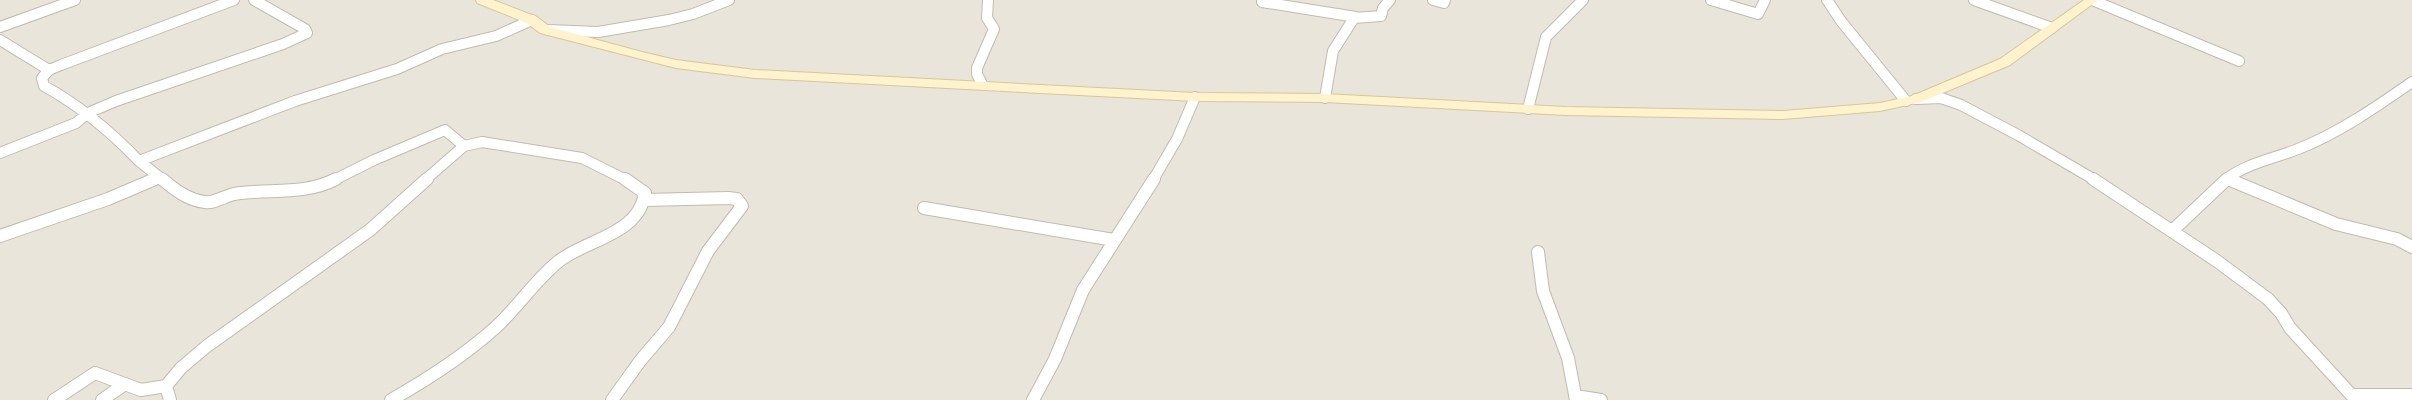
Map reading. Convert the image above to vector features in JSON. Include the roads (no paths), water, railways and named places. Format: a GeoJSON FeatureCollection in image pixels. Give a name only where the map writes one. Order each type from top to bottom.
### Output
{"type":"FeatureCollection","features":[{"type":"Feature","properties":{"kind":"street"},"geometry":{"type":"LineString","coordinates":[[0,27],[75,0]]}},
{"type":"Feature","properties":{"kind":"street"},"geometry":{"type":"LineString","coordinates":[[234,0],[49,70],[42,78],[44,86],[69,98],[104,124],[139,161],[158,178],[180,194],[206,203],[225,196],[254,191],[296,192],[327,184],[374,160],[445,130],[446,134],[464,146]]}},
{"type":"Feature","properties":{"kind":"street"},"geometry":{"type":"LineString","coordinates":[[0,153],[76,123],[88,113],[295,40],[307,33],[305,29],[254,0]]}},
{"type":"Feature","properties":{"kind":"street"},"geometry":{"type":"LineString","coordinates":[[482,0],[532,20],[546,30],[676,64],[755,74],[982,84],[1195,97],[1325,98],[1528,109],[1783,115],[1880,107],[1911,100],[1941,98],[1961,105],[2018,135],[2114,192],[2268,299],[2281,313],[2290,328],[2354,398],[2412,395]]}},
{"type":"Feature","properties":{"kind":"street"},"geometry":{"type":"LineString","coordinates":[[546,30],[598,32],[681,18],[729,0]]}},
{"type":"Feature","properties":{"kind":"street"},"geometry":{"type":"LineString","coordinates":[[982,84],[977,74],[978,68],[994,29],[987,18],[988,0]]}},
{"type":"Feature","properties":{"kind":"street"},"geometry":{"type":"LineString","coordinates":[[1263,0],[1262,2],[1356,16],[1381,16],[1383,8],[1390,0]]}},
{"type":"Feature","properties":{"kind":"street"},"geometry":{"type":"LineString","coordinates":[[1433,0],[1444,3],[1445,0]]}},
{"type":"Feature","properties":{"kind":"street"},"geometry":{"type":"LineString","coordinates":[[1528,109],[1546,37],[1583,0]]}},
{"type":"Feature","properties":{"kind":"street"},"geometry":{"type":"LineString","coordinates":[[1711,0],[1758,14],[1765,0]]}},
{"type":"Feature","properties":{"kind":"street"},"geometry":{"type":"LineString","coordinates":[[1827,0],[1841,21],[1911,100]]}},
{"type":"Feature","properties":{"kind":"street"},"geometry":{"type":"LineString","coordinates":[[1974,0],[2052,28]]}},
{"type":"Feature","properties":{"kind":"street"},"geometry":{"type":"LineString","coordinates":[[1911,100],[2005,62],[2092,0],[2239,61]]}},
{"type":"Feature","properties":{"kind":"street"},"geometry":{"type":"LineString","coordinates":[[1325,98],[1333,51],[1356,16]]}},
{"type":"Feature","properties":{"kind":"street"},"geometry":{"type":"LineString","coordinates":[[139,161],[296,101],[397,69],[442,48],[496,36],[532,20]]}},
{"type":"Feature","properties":{"kind":"street"},"geometry":{"type":"LineString","coordinates":[[0,40],[49,70]]}},
{"type":"Feature","properties":{"kind":"street"},"geometry":{"type":"LineString","coordinates":[[2172,231],[2227,179],[2257,162],[2299,149],[2373,110],[2412,82]]}},
{"type":"Feature","properties":{"kind":"street"},"geometry":{"type":"LineString","coordinates":[[1034,400],[1055,359],[1083,290],[1114,240],[1148,190],[1178,139],[1195,97]]}},
{"type":"Feature","properties":{"kind":"street"},"geometry":{"type":"LineString","coordinates":[[54,400],[95,372],[141,390],[166,386],[181,368],[207,346],[370,230],[464,146],[482,142],[582,158],[616,173],[637,186],[645,193],[643,209],[631,221],[568,255],[548,271],[496,327],[426,380],[391,400]]}},
{"type":"Feature","properties":{"kind":"street"},"geometry":{"type":"LineString","coordinates":[[0,236],[102,201],[158,178]]}},
{"type":"Feature","properties":{"kind":"street"},"geometry":{"type":"LineString","coordinates":[[2227,179],[2336,224],[2397,239],[2412,248]]}},
{"type":"Feature","properties":{"kind":"street"},"geometry":{"type":"LineString","coordinates":[[612,400],[640,360],[669,327],[708,251],[722,235],[742,206],[737,199],[728,198],[645,200]]}},
{"type":"Feature","properties":{"kind":"street"},"geometry":{"type":"LineString","coordinates":[[924,208],[1114,240]]}},
{"type":"Feature","properties":{"kind":"street"},"geometry":{"type":"LineString","coordinates":[[1538,252],[1543,291],[1568,358],[1575,398],[1601,400]]}},
{"type":"Feature","properties":{"kind":"street"},"geometry":{"type":"LineString","coordinates":[[102,400],[126,384]]}},
{"type":"Feature","properties":{"kind":"street"},"geometry":{"type":"LineString","coordinates":[[166,386],[170,400]]}}]}
